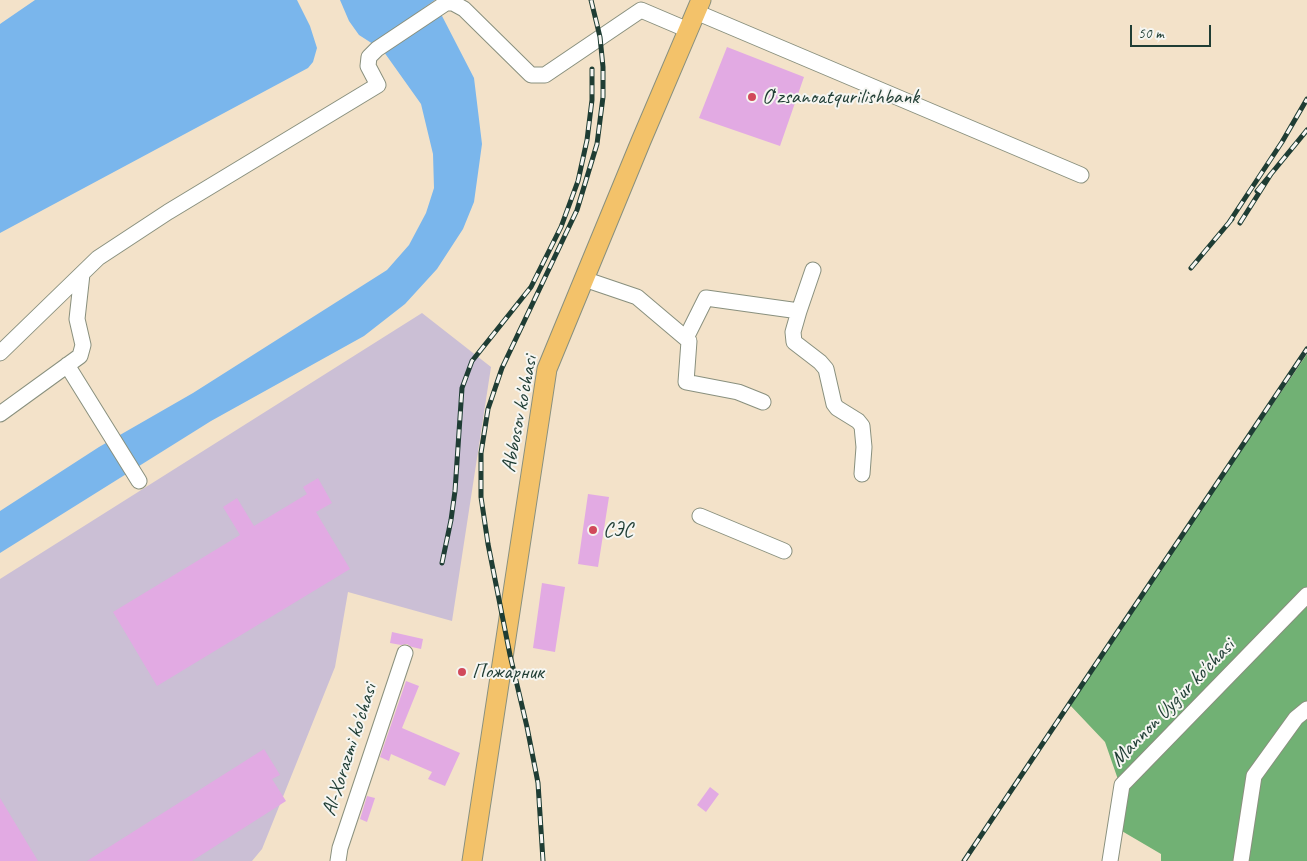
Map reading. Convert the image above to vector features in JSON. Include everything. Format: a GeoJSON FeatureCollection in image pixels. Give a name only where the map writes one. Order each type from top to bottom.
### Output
{"type":"FeatureCollection","features":[{"type":"Feature","properties":{"kind":"main road","name":"Abbosov ko'chasi"},"geometry":{"type":"LineString","coordinates":[[472,861],[547,370],[699,6]]}},
{"type":"Feature","properties":{"kind":"street"},"geometry":{"type":"LineString","coordinates":[[0,353],[98,258],[168,212],[378,85],[368,66],[369,57],[377,49],[446,3],[453,3],[464,9],[531,76],[546,75],[640,10],[688,30]]}},
{"type":"Feature","properties":{"kind":"street"},"geometry":{"type":"LineString","coordinates":[[699,6],[1081,175]]}},
{"type":"Feature","properties":{"kind":"street"},"geometry":{"type":"LineString","coordinates":[[813,270],[793,332],[794,342],[826,369],[834,404],[837,408],[858,421],[862,426],[864,447],[862,474]]}},
{"type":"Feature","properties":{"kind":"street"},"geometry":{"type":"LineString","coordinates":[[0,414],[80,356],[83,345],[76,319],[82,274]]}},
{"type":"Feature","properties":{"kind":"street"},"geometry":{"type":"LineString","coordinates":[[584,279],[636,297],[689,341],[686,382],[738,392],[763,402]]}},
{"type":"Feature","properties":{"kind":"street"},"geometry":{"type":"LineString","coordinates":[[686,338],[706,298],[799,311]]}},
{"type":"Feature","properties":{"kind":"street"},"geometry":{"type":"LineString","coordinates":[[67,365],[139,481]]}},
{"type":"Feature","properties":{"kind":"street"},"geometry":{"type":"LineString","coordinates":[[700,516],[784,551]]}},
{"type":"Feature","properties":{"kind":"street","name":"Mannon Uyg'ur ko'chasi"},"geometry":{"type":"LineString","coordinates":[[1110,861],[1122,786],[1307,595]]}},
{"type":"Feature","properties":{"kind":"street","name":"Al-Xorazmi ko'chasi"},"geometry":{"type":"LineString","coordinates":[[338,861],[340,848],[405,653]]}},
{"type":"Feature","properties":{"kind":"street"},"geometry":{"type":"LineString","coordinates":[[1241,861],[1254,776],[1296,718],[1307,709]]}},
{"type":"Feature","properties":{"kind":"shaded area"},"geometry":{"type":"Polygon","coordinates":[[[422,313],[491,367],[452,621],[348,592],[335,667],[262,849],[252,861],[0,861],[0,579],[422,313]]]}},
{"type":"Feature","properties":{"kind":"green space"},"geometry":{"type":"Polygon","coordinates":[[[1307,354],[1307,861],[1161,861],[1161,854],[1115,827],[1122,791],[1105,742],[1069,704],[1307,354]]]}},
{"type":"Feature","properties":{"kind":"water"},"geometry":{"type":"Polygon","coordinates":[[[35,0],[297,0],[310,26],[317,48],[313,62],[308,68],[0,233],[0,24],[35,0]]]}},
{"type":"Feature","properties":{"kind":"water"},"geometry":{"type":"Polygon","coordinates":[[[340,0],[435,0],[373,44],[359,35],[349,21],[340,0]]]}},
{"type":"Feature","properties":{"kind":"water"},"geometry":{"type":"Polygon","coordinates":[[[441,14],[474,78],[482,144],[474,202],[463,229],[437,269],[405,304],[364,336],[211,421],[0,553],[0,511],[99,447],[193,393],[387,270],[409,245],[426,213],[434,188],[433,154],[421,104],[384,52],[441,14]]]}},
{"type":"Feature","properties":{"kind":"building","name":"Oʻzsanoatqurilishbank"},"geometry":{"type":"Polygon","coordinates":[[[727,47],[804,77],[780,146],[699,118],[727,47]]]}},
{"type":"Feature","properties":{"kind":"building"},"geometry":{"type":"Polygon","coordinates":[[[318,478],[332,503],[316,512],[350,569],[157,686],[113,612],[240,535],[223,507],[237,498],[254,526],[307,494],[303,487],[318,478]]]}},
{"type":"Feature","properties":{"kind":"building","name":"СЭС"},"geometry":{"type":"Polygon","coordinates":[[[588,494],[609,497],[598,567],[578,564],[588,494]]]}},
{"type":"Feature","properties":{"kind":"building"},"geometry":{"type":"Polygon","coordinates":[[[542,583],[565,587],[555,652],[533,648],[542,583]]]}},
{"type":"Feature","properties":{"kind":"building"},"geometry":{"type":"Polygon","coordinates":[[[392,632],[423,639],[421,649],[407,644],[390,643],[392,632]]]}},
{"type":"Feature","properties":{"kind":"building"},"geometry":{"type":"Polygon","coordinates":[[[406,681],[419,686],[402,728],[460,753],[445,786],[428,779],[432,772],[391,754],[389,761],[380,757],[406,681]]]}},
{"type":"Feature","properties":{"kind":"building"},"geometry":{"type":"Polygon","coordinates":[[[264,749],[280,775],[272,779],[286,801],[192,861],[87,861],[264,749]]]}},
{"type":"Feature","properties":{"kind":"building"},"geometry":{"type":"Polygon","coordinates":[[[710,787],[719,794],[706,812],[697,805],[710,787]]]}},
{"type":"Feature","properties":{"kind":"building"},"geometry":{"type":"Polygon","coordinates":[[[367,796],[375,798],[367,822],[360,819],[367,796]]]}},
{"type":"Feature","properties":{"kind":"building"},"geometry":{"type":"Polygon","coordinates":[[[0,798],[38,861],[0,861],[0,798]]]}},
{"type":"Feature","properties":{"kind":"railway"},"geometry":{"type":"LineString","coordinates":[[543,861],[538,783],[488,544],[481,497],[481,453],[488,409],[502,368],[577,210],[597,144],[603,97],[603,67],[600,37],[591,0]]}},
{"type":"Feature","properties":{"kind":"railway"},"geometry":{"type":"LineString","coordinates":[[442,563],[455,491],[462,388],[472,361],[531,287],[561,227],[578,181],[587,140],[592,100],[592,69]]}},
{"type":"Feature","properties":{"kind":"railway"},"geometry":{"type":"LineString","coordinates":[[1228,224],[1282,142],[1307,99]]}},
{"type":"Feature","properties":{"kind":"railway"},"geometry":{"type":"LineString","coordinates":[[1240,223],[1271,174],[1307,130]]}},
{"type":"Feature","properties":{"kind":"railway"},"geometry":{"type":"LineString","coordinates":[[1257,191],[1271,174]]}},
{"type":"Feature","properties":{"kind":"railway"},"geometry":{"type":"LineString","coordinates":[[1191,268],[1232,219]]}},
{"type":"Feature","properties":{"kind":"railway"},"geometry":{"type":"LineString","coordinates":[[964,861],[1307,349]]}},
{"type":"Feature","properties":{"kind":"place","name":"Oʻzsanoatqurilishbank"},"geometry":{"type":"Point","coordinates":[752,97]}},
{"type":"Feature","properties":{"kind":"place","name":"СЭС"},"geometry":{"type":"Point","coordinates":[593,530]}},
{"type":"Feature","properties":{"kind":"place","name":"Пожарник"},"geometry":{"type":"Point","coordinates":[462,672]}}]}
